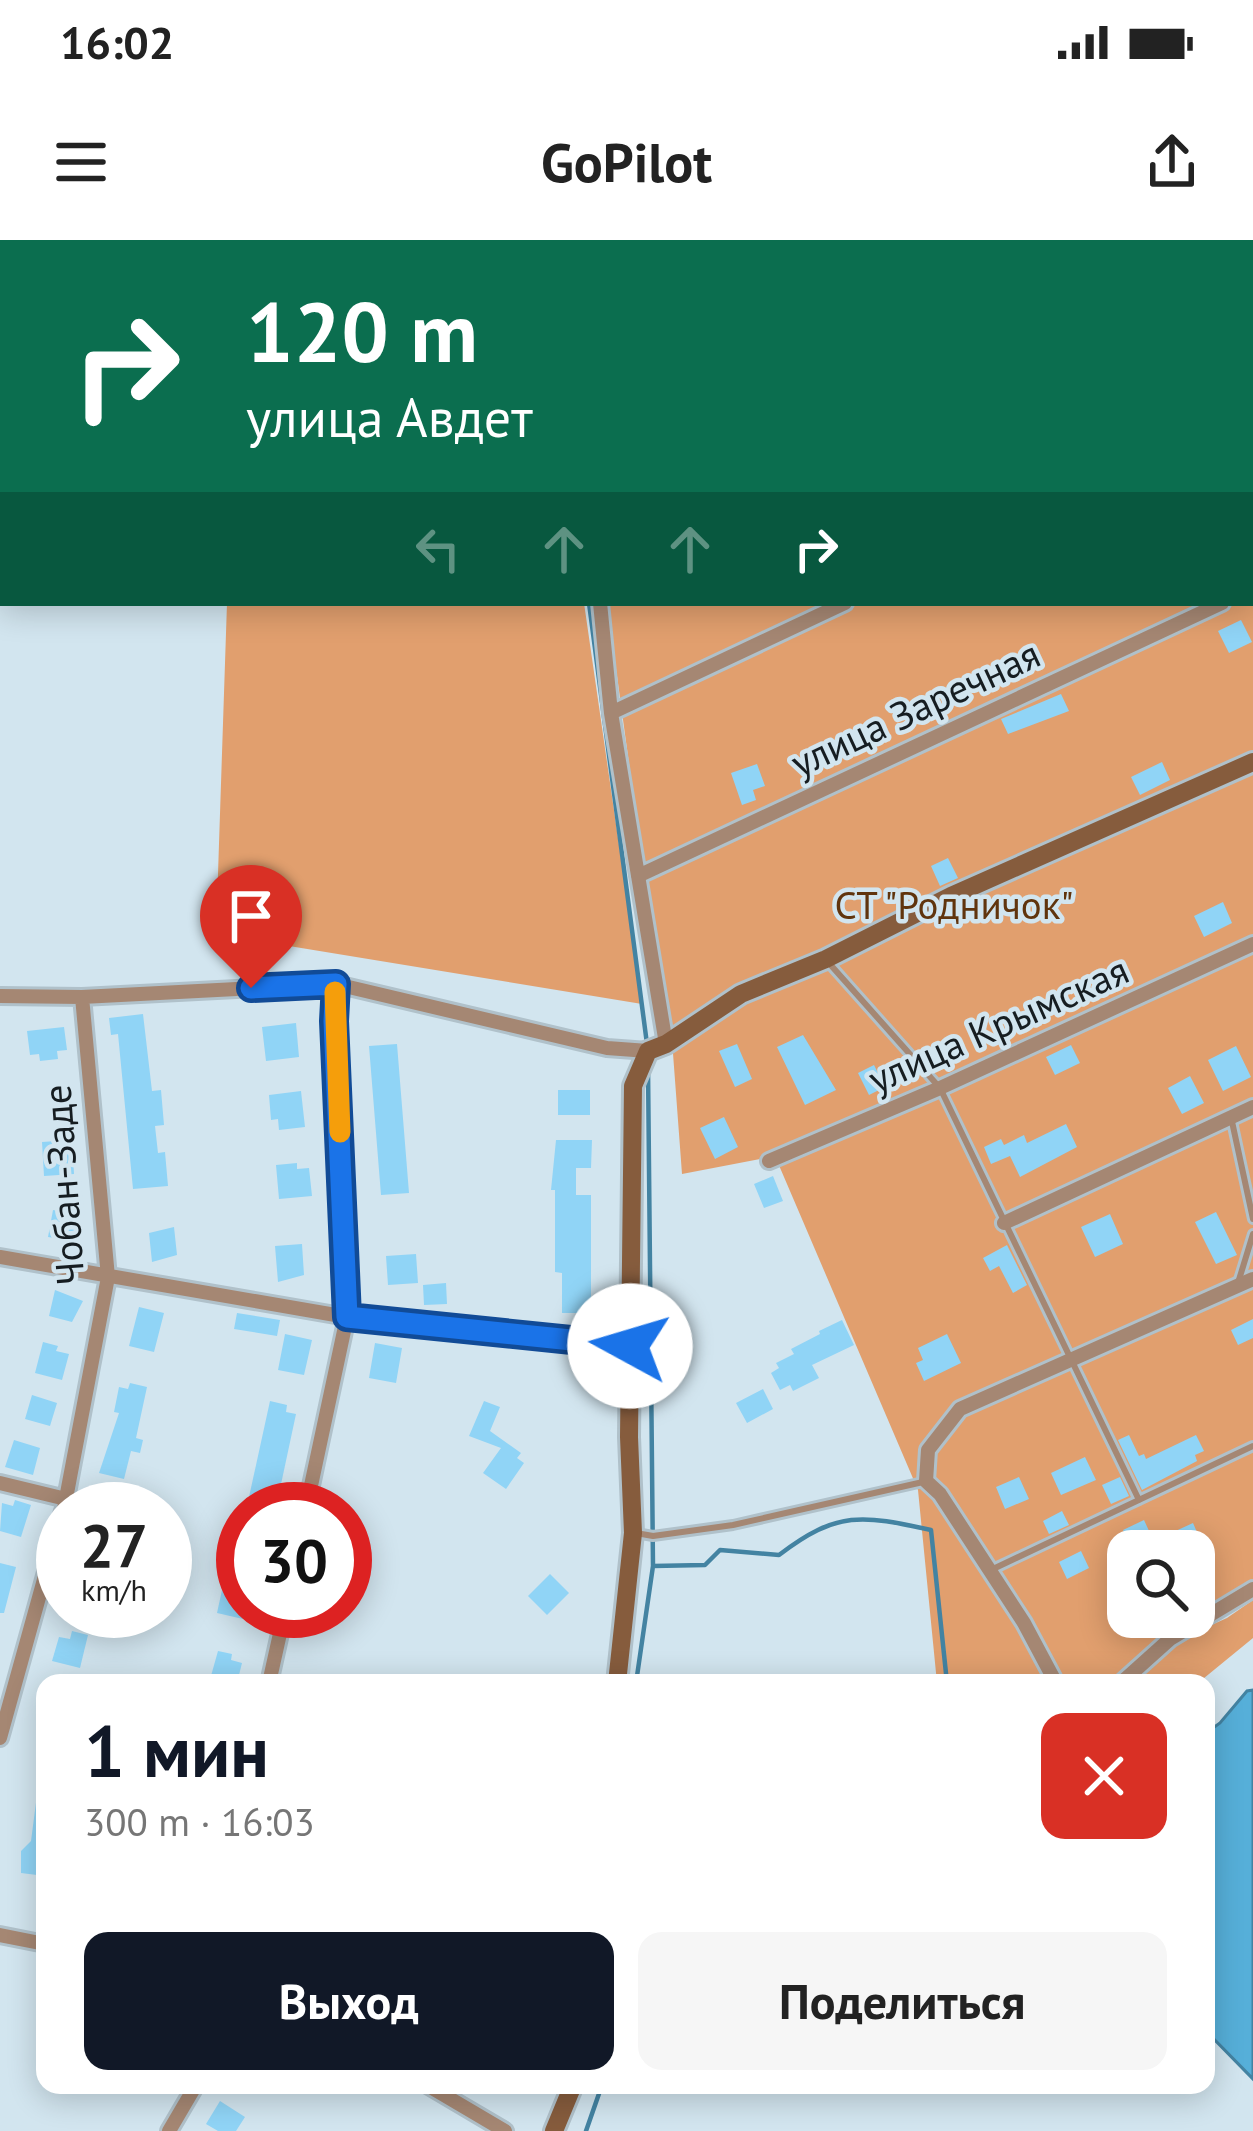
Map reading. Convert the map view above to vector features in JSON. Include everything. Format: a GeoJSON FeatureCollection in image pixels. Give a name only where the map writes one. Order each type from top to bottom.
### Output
{"type":"FeatureCollection","features":[{"type":"Feature","properties":{"kind":"street"},"geometry":{"type":"LineString","coordinates":[[600,606],[657,1047]]}},
{"type":"Feature","properties":{"kind":"street"},"geometry":{"type":"LineString","coordinates":[[611,713],[839,606]]}},
{"type":"Feature","properties":{"kind":"street","name":"улица Заречная"},"geometry":{"type":"LineString","coordinates":[[638,876],[1215,606]]}},
{"type":"Feature","properties":{"kind":"street"},"geometry":{"type":"LineString","coordinates":[[618,1674],[633,1532],[634,1086],[657,1047],[741,994],[1253,762]]}},
{"type":"Feature","properties":{"kind":"street","name":"улица Крымская"},"geometry":{"type":"LineString","coordinates":[[769,1161],[1253,944]]}},
{"type":"Feature","properties":{"kind":"street"},"geometry":{"type":"LineString","coordinates":[[0,996],[82,997],[336,984],[607,1048],[657,1047]]}},
{"type":"Feature","properties":{"kind":"street"},"geometry":{"type":"LineString","coordinates":[[313,1482],[347,1317],[336,984]]}},
{"type":"Feature","properties":{"kind":"street","name":"Чобан-Заде"},"geometry":{"type":"LineString","coordinates":[[69,1482],[108,1276],[82,997]]}},
{"type":"Feature","properties":{"kind":"street"},"geometry":{"type":"LineString","coordinates":[[1004,1223],[1253,1107]]}},
{"type":"Feature","properties":{"kind":"street"},"geometry":{"type":"LineString","coordinates":[[0,1257],[347,1317],[630,1346]]}},
{"type":"Feature","properties":{"kind":"street"},"geometry":{"type":"LineString","coordinates":[[1051,1674],[990,1571],[940,1494],[926,1481],[928,1450],[960,1409],[1253,1279]]}},
{"type":"Feature","properties":{"kind":"street"},"geometry":{"type":"LineString","coordinates":[[0,1483],[36,1496]]}},
{"type":"Feature","properties":{"kind":"street"},"geometry":{"type":"LineString","coordinates":[[1131,1674],[1170,1640],[1253,1589]]}},
{"type":"Feature","properties":{"kind":"street","name":"Чобан-Заде"},"geometry":{"type":"LineString","coordinates":[[0,1738],[36,1601]]}},
{"type":"Feature","properties":{"kind":"street"},"geometry":{"type":"LineString","coordinates":[[271,1674],[279,1638]]}},
{"type":"Feature","properties":{"kind":"street"},"geometry":{"type":"LineString","coordinates":[[0,1935],[36,1942]]}},
{"type":"Feature","properties":{"kind":"street"},"geometry":{"type":"LineString","coordinates":[[169,2131],[191,2094]]}},
{"type":"Feature","properties":{"kind":"street"},"geometry":{"type":"LineString","coordinates":[[443,2094],[505,2131]]}},
{"type":"Feature","properties":{"kind":"street"},"geometry":{"type":"LineString","coordinates":[[554,2131],[569,2094]]}},
{"type":"Feature","properties":{"kind":"lane"},"geometry":{"type":"LineString","coordinates":[[826,959],[940,1088],[1138,1500]]}},
{"type":"Feature","properties":{"kind":"lane"},"geometry":{"type":"LineString","coordinates":[[1231,1118],[1253,1219]]}},
{"type":"Feature","properties":{"kind":"lane"},"geometry":{"type":"LineString","coordinates":[[1237,1286],[1253,1234]]}},
{"type":"Feature","properties":{"kind":"lane"},"geometry":{"type":"LineString","coordinates":[[990,1571],[1253,1446]]}},
{"type":"Feature","properties":{"kind":"lane"},"geometry":{"type":"LineString","coordinates":[[633,1532],[653,1536],[733,1525],[926,1481]]}},
{"type":"Feature","properties":{"kind":"green space"},"geometry":{"type":"Polygon","coordinates":[[[227,606],[584,606],[642,1004],[216,934],[227,606]]]}},
{"type":"Feature","properties":{"kind":"green space","name":"СТ \"Родничок\""},"geometry":{"type":"Polygon","coordinates":[[[607,606],[1253,606],[1253,1583],[1215,1608],[1215,1530],[1107,1530],[1107,1638],[1215,1638],[1215,1623],[1253,1600],[1253,1638],[1209,1674],[936,1674],[918,1490],[775,1156],[682,1174],[672,1040],[607,606]]]}},
{"type":"Feature","properties":{"kind":"water"},"geometry":{"type":"Polygon","coordinates":[[[1253,1690],[1253,2079],[1215,2040],[1215,1727],[1253,1690]]]}},
{"type":"Feature","properties":{"kind":"building"},"geometry":{"type":"Polygon","coordinates":[[[1241,620],[1252,642],[1229,653],[1218,631],[1241,620]]]}},
{"type":"Feature","properties":{"kind":"building"},"geometry":{"type":"Polygon","coordinates":[[[1061,694],[1069,711],[1008,734],[1001,719],[1061,694]]]}},
{"type":"Feature","properties":{"kind":"building"},"geometry":{"type":"Polygon","coordinates":[[[1162,762],[1170,780],[1140,795],[1131,777],[1162,762]]]}},
{"type":"Feature","properties":{"kind":"building"},"geometry":{"type":"Polygon","coordinates":[[[757,764],[765,786],[753,790],[756,800],[742,805],[731,773],[757,764]]]}},
{"type":"Feature","properties":{"kind":"building"},"geometry":{"type":"Polygon","coordinates":[[[948,858],[958,878],[940,886],[931,866],[948,858]]]}},
{"type":"Feature","properties":{"kind":"building"},"geometry":{"type":"Polygon","coordinates":[[[1223,902],[1232,923],[1204,937],[1194,916],[1223,902]]]}},
{"type":"Feature","properties":{"kind":"building"},"geometry":{"type":"Polygon","coordinates":[[[143,1014],[152,1091],[161,1090],[164,1125],[155,1126],[158,1153],[165,1152],[168,1186],[133,1189],[118,1034],[111,1035],[109,1018],[143,1014]]]}},
{"type":"Feature","properties":{"kind":"building"},"geometry":{"type":"Polygon","coordinates":[[[296,1023],[299,1057],[266,1061],[262,1027],[296,1023]]]}},
{"type":"Feature","properties":{"kind":"building"},"geometry":{"type":"Polygon","coordinates":[[[64,1027],[67,1050],[57,1051],[58,1059],[40,1061],[39,1054],[30,1055],[27,1031],[64,1027]]]}},
{"type":"Feature","properties":{"kind":"building"},"geometry":{"type":"Polygon","coordinates":[[[803,1035],[836,1090],[805,1105],[777,1047],[803,1035]]]}},
{"type":"Feature","properties":{"kind":"building"},"geometry":{"type":"Polygon","coordinates":[[[397,1044],[409,1193],[381,1195],[369,1046],[397,1044]]]}},
{"type":"Feature","properties":{"kind":"building"},"geometry":{"type":"Polygon","coordinates":[[[737,1044],[752,1079],[735,1087],[719,1051],[737,1044]]]}},
{"type":"Feature","properties":{"kind":"building"},"geometry":{"type":"Polygon","coordinates":[[[1071,1045],[1080,1063],[1055,1075],[1046,1057],[1071,1045]]]}},
{"type":"Feature","properties":{"kind":"building"},"geometry":{"type":"Polygon","coordinates":[[[1236,1046],[1251,1077],[1223,1091],[1208,1060],[1236,1046]]]}},
{"type":"Feature","properties":{"kind":"building"},"geometry":{"type":"Polygon","coordinates":[[[874,1065],[885,1087],[869,1095],[858,1073],[874,1065]]]}},
{"type":"Feature","properties":{"kind":"building"},"geometry":{"type":"Polygon","coordinates":[[[1190,1076],[1204,1103],[1182,1114],[1168,1088],[1190,1076]]]}},
{"type":"Feature","properties":{"kind":"building"},"geometry":{"type":"Polygon","coordinates":[[[558,1090],[590,1090],[590,1115],[558,1115],[558,1090]]]}},
{"type":"Feature","properties":{"kind":"building"},"geometry":{"type":"Polygon","coordinates":[[[301,1091],[305,1127],[279,1130],[278,1119],[271,1120],[269,1095],[301,1091]]]}},
{"type":"Feature","properties":{"kind":"building"},"geometry":{"type":"Polygon","coordinates":[[[724,1117],[738,1147],[715,1159],[700,1128],[724,1117]]]}},
{"type":"Feature","properties":{"kind":"building"},"geometry":{"type":"Polygon","coordinates":[[[1066,1124],[1077,1147],[1020,1177],[1010,1156],[991,1164],[984,1147],[1001,1139],[1004,1145],[1024,1135],[1027,1143],[1066,1124]]]}},
{"type":"Feature","properties":{"kind":"building"},"geometry":{"type":"Polygon","coordinates":[[[72,1140],[74,1174],[44,1176],[42,1142],[72,1140]]]}},
{"type":"Feature","properties":{"kind":"building"},"geometry":{"type":"Polygon","coordinates":[[[556,1140],[592,1140],[591,1168],[576,1168],[576,1195],[591,1195],[591,1313],[562,1313],[562,1273],[555,1272],[555,1190],[551,1190],[556,1140]]]}},
{"type":"Feature","properties":{"kind":"building"},"geometry":{"type":"Polygon","coordinates":[[[297,1163],[297,1169],[309,1168],[312,1196],[279,1199],[276,1165],[297,1163]]]}},
{"type":"Feature","properties":{"kind":"building"},"geometry":{"type":"Polygon","coordinates":[[[773,1176],[783,1201],[764,1208],[754,1184],[773,1176]]]}},
{"type":"Feature","properties":{"kind":"building"},"geometry":{"type":"Polygon","coordinates":[[[53,1210],[79,1215],[74,1241],[48,1237],[53,1210]]]}},
{"type":"Feature","properties":{"kind":"building"},"geometry":{"type":"Polygon","coordinates":[[[1216,1212],[1237,1255],[1216,1264],[1195,1222],[1216,1212]]]}},
{"type":"Feature","properties":{"kind":"building"},"geometry":{"type":"Polygon","coordinates":[[[1110,1214],[1123,1244],[1095,1257],[1081,1227],[1110,1214]]]}},
{"type":"Feature","properties":{"kind":"building"},"geometry":{"type":"Polygon","coordinates":[[[174,1227],[177,1255],[152,1262],[149,1233],[174,1227]]]}},
{"type":"Feature","properties":{"kind":"building"},"geometry":{"type":"Polygon","coordinates":[[[302,1244],[304,1275],[278,1282],[275,1246],[302,1244]]]}},
{"type":"Feature","properties":{"kind":"building"},"geometry":{"type":"Polygon","coordinates":[[[1007,1245],[1027,1285],[1013,1293],[999,1266],[990,1271],[983,1258],[1007,1245]]]}},
{"type":"Feature","properties":{"kind":"building"},"geometry":{"type":"Polygon","coordinates":[[[416,1254],[418,1283],[388,1285],[386,1256],[416,1254]]]}},
{"type":"Feature","properties":{"kind":"building"},"geometry":{"type":"Polygon","coordinates":[[[446,1283],[447,1304],[424,1305],[423,1285],[446,1283]]]}},
{"type":"Feature","properties":{"kind":"building"},"geometry":{"type":"Polygon","coordinates":[[[55,1290],[83,1301],[72,1322],[49,1316],[55,1290]]]}},
{"type":"Feature","properties":{"kind":"building"},"geometry":{"type":"Polygon","coordinates":[[[139,1307],[164,1313],[154,1352],[129,1346],[139,1307]]]}},
{"type":"Feature","properties":{"kind":"building"},"geometry":{"type":"Polygon","coordinates":[[[237,1313],[280,1320],[277,1336],[234,1329],[237,1313]]]}},
{"type":"Feature","properties":{"kind":"building"},"geometry":{"type":"Polygon","coordinates":[[[1253,1319],[1253,1338],[1238,1345],[1231,1330],[1253,1319]]]}},
{"type":"Feature","properties":{"kind":"building"},"geometry":{"type":"Polygon","coordinates":[[[842,1320],[854,1345],[812,1365],[819,1378],[793,1391],[790,1385],[780,1390],[771,1373],[779,1368],[776,1363],[842,1320]]]}},
{"type":"Feature","properties":{"kind":"building"},"geometry":{"type":"Polygon","coordinates":[[[285,1334],[312,1340],[304,1375],[278,1370],[285,1334]]]}},
{"type":"Feature","properties":{"kind":"building"},"geometry":{"type":"Polygon","coordinates":[[[947,1334],[961,1363],[924,1381],[916,1363],[923,1360],[918,1348],[947,1334]]]}},
{"type":"Feature","properties":{"kind":"building"},"geometry":{"type":"Polygon","coordinates":[[[43,1342],[69,1354],[62,1380],[35,1373],[43,1342]]]}},
{"type":"Feature","properties":{"kind":"building"},"geometry":{"type":"Polygon","coordinates":[[[375,1343],[402,1348],[396,1383],[369,1378],[375,1343]]]}},
{"type":"Feature","properties":{"kind":"building"},"geometry":{"type":"Polygon","coordinates":[[[130,1383],[147,1387],[136,1438],[143,1440],[140,1453],[131,1451],[124,1479],[99,1473],[119,1413],[114,1412],[119,1387],[128,1389],[130,1383]]]}},
{"type":"Feature","properties":{"kind":"building"},"geometry":{"type":"Polygon","coordinates":[[[763,1389],[773,1409],[747,1423],[736,1403],[763,1389]]]}},
{"type":"Feature","properties":{"kind":"building"},"geometry":{"type":"Polygon","coordinates":[[[32,1395],[57,1403],[50,1426],[25,1419],[32,1395]]]}},
{"type":"Feature","properties":{"kind":"building"},"geometry":{"type":"Polygon","coordinates":[[[270,1401],[287,1405],[286,1412],[296,1414],[281,1482],[252,1482],[270,1401]]]}},
{"type":"Feature","properties":{"kind":"building"},"geometry":{"type":"Polygon","coordinates":[[[484,1401],[500,1407],[490,1431],[521,1453],[517,1458],[524,1463],[506,1489],[483,1473],[501,1448],[469,1436],[484,1401]]]}},
{"type":"Feature","properties":{"kind":"building"},"geometry":{"type":"Polygon","coordinates":[[[1129,1435],[1139,1456],[1144,1454],[1146,1459],[1196,1435],[1204,1451],[1195,1455],[1197,1461],[1142,1490],[1118,1440],[1129,1435]]]}},
{"type":"Feature","properties":{"kind":"building"},"geometry":{"type":"Polygon","coordinates":[[[14,1440],[40,1448],[33,1475],[5,1467],[14,1440]]]}},
{"type":"Feature","properties":{"kind":"building"},"geometry":{"type":"Polygon","coordinates":[[[1085,1457],[1096,1480],[1061,1495],[1051,1473],[1085,1457]]]}},
{"type":"Feature","properties":{"kind":"building"},"geometry":{"type":"Polygon","coordinates":[[[1019,1477],[1029,1499],[1005,1509],[996,1487],[1019,1477]]]}},
{"type":"Feature","properties":{"kind":"building"},"geometry":{"type":"Polygon","coordinates":[[[1120,1477],[1129,1496],[1111,1504],[1102,1485],[1120,1477]]]}},
{"type":"Feature","properties":{"kind":"building"},"geometry":{"type":"Polygon","coordinates":[[[15,1500],[31,1505],[21,1537],[0,1531],[2,1503],[13,1506],[15,1500]]]}},
{"type":"Feature","properties":{"kind":"building"},"geometry":{"type":"Polygon","coordinates":[[[1062,1511],[1069,1525],[1049,1534],[1043,1521],[1062,1511]]]}},
{"type":"Feature","properties":{"kind":"building"},"geometry":{"type":"Polygon","coordinates":[[[1144,1520],[1149,1530],[1123,1530],[1144,1520]]]}},
{"type":"Feature","properties":{"kind":"building"},"geometry":{"type":"Polygon","coordinates":[[[1081,1551],[1089,1568],[1067,1579],[1059,1562],[1081,1551]]]}},
{"type":"Feature","properties":{"kind":"building"},"geometry":{"type":"Polygon","coordinates":[[[0,1563],[16,1567],[4,1613],[0,1613],[0,1563]]]}},
{"type":"Feature","properties":{"kind":"building"},"geometry":{"type":"Polygon","coordinates":[[[550,1574],[569,1593],[547,1615],[528,1596],[550,1574]]]}},
{"type":"Feature","properties":{"kind":"building"},"geometry":{"type":"Polygon","coordinates":[[[59,1638],[87,1638],[80,1668],[52,1661],[59,1638]]]}},
{"type":"Feature","properties":{"kind":"building"},"geometry":{"type":"Polygon","coordinates":[[[218,1651],[242,1663],[239,1674],[212,1674],[218,1651]]]}},
{"type":"Feature","properties":{"kind":"building"},"geometry":{"type":"Polygon","coordinates":[[[36,1803],[36,1875],[21,1873],[21,1851],[31,1841],[36,1803]]]}},
{"type":"Feature","properties":{"kind":"building"},"geometry":{"type":"Polygon","coordinates":[[[220,2101],[245,2117],[236,2131],[218,2131],[206,2124],[220,2101]]]}},
{"type":"Feature","properties":{"kind":"waterway"},"geometry":{"type":"LineString","coordinates":[[589,606],[647,1044]]}},
{"type":"Feature","properties":{"kind":"waterway"},"geometry":{"type":"LineString","coordinates":[[637,1674],[653,1566],[648,1067]]}},
{"type":"Feature","properties":{"kind":"waterway"},"geometry":{"type":"LineString","coordinates":[[653,1566],[705,1565],[720,1550],[779,1555],[818,1530],[851,1520],[931,1530],[946,1674]]}},
{"type":"Feature","properties":{"kind":"waterway"},"geometry":{"type":"LineString","coordinates":[[586,2131],[599,2094]]}},
{"type":"Feature","properties":{"kind":"slow traffic"},"geometry":{"type":"LineString","coordinates":[[335,992],[340,1132]]}},
{"type":"Feature","properties":{"kind":"route"},"geometry":{"type":"LineString","coordinates":[[251,988],[336,984],[347,1317],[630,1346]]}}]}
